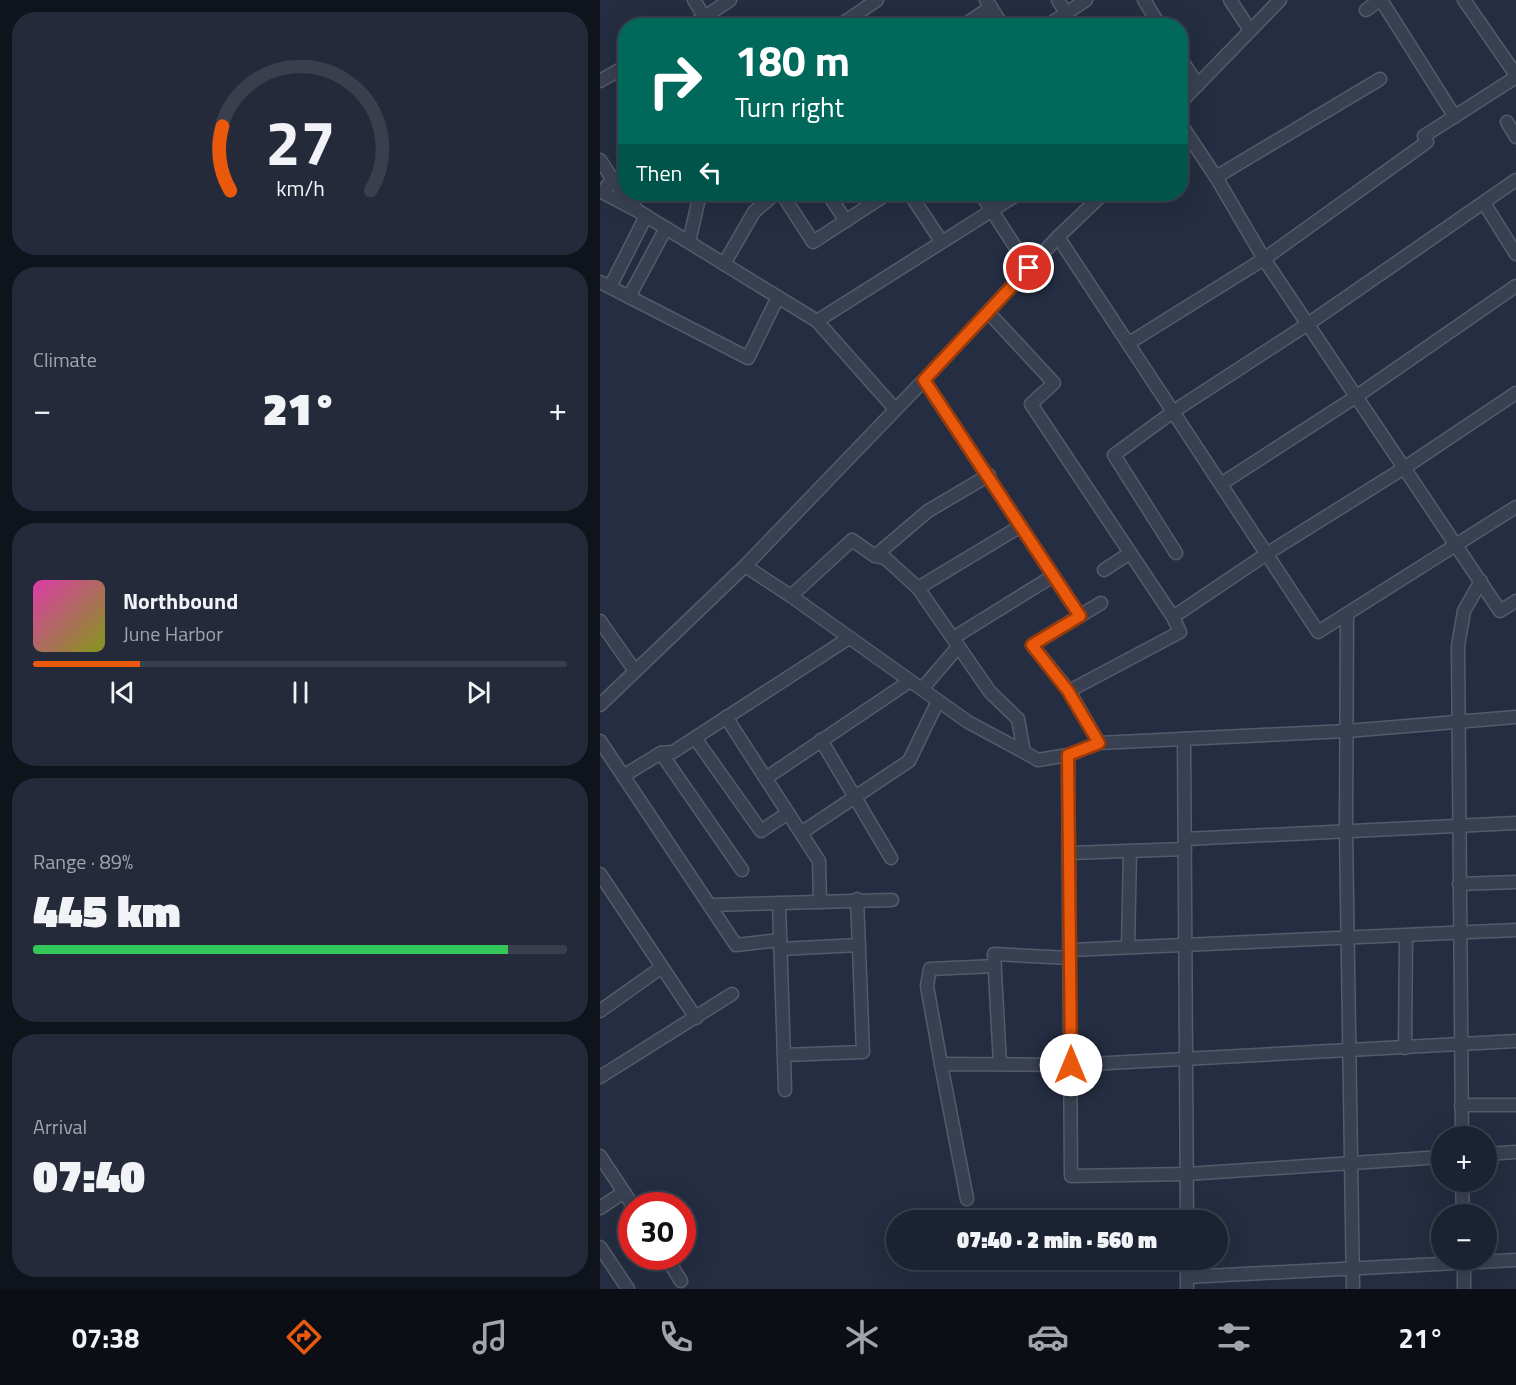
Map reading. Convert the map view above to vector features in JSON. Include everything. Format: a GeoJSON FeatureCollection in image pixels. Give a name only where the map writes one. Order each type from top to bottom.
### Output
{"type":"FeatureCollection","features":[{"type":"Feature","properties":{"kind":"street"},"geometry":{"type":"LineString","coordinates":[[694,0],[705,18]]}},
{"type":"Feature","properties":{"kind":"street"},"geometry":{"type":"LineString","coordinates":[[710,18],[730,0]]}},
{"type":"Feature","properties":{"kind":"street"},"geometry":{"type":"LineString","coordinates":[[853,0],[861,11]]}},
{"type":"Feature","properties":{"kind":"street"},"geometry":{"type":"LineString","coordinates":[[851,18],[877,0]]}},
{"type":"Feature","properties":{"kind":"street"},"geometry":{"type":"LineString","coordinates":[[1058,0],[1066,13]]}},
{"type":"Feature","properties":{"kind":"street"},"geometry":{"type":"LineString","coordinates":[[1059,18],[1086,0]]}},
{"type":"Feature","properties":{"kind":"street"},"geometry":{"type":"LineString","coordinates":[[1144,0],[1155,18]]}},
{"type":"Feature","properties":{"kind":"street"},"geometry":{"type":"LineString","coordinates":[[1230,0],[1250,30]]}},
{"type":"Feature","properties":{"kind":"street"},"geometry":{"type":"LineString","coordinates":[[1188,95],[1280,0]]}},
{"type":"Feature","properties":{"kind":"street"},"geometry":{"type":"LineString","coordinates":[[1366,10],[1381,0],[1455,117]]}},
{"type":"Feature","properties":{"kind":"street"},"geometry":{"type":"LineString","coordinates":[[1129,343],[1264,259],[1427,142],[1424,136],[1516,76],[1464,0]]}},
{"type":"Feature","properties":{"kind":"street"},"geometry":{"type":"LineString","coordinates":[[972,18],[988,4],[998,18]]}},
{"type":"Feature","properties":{"kind":"street"},"geometry":{"type":"LineString","coordinates":[[1188,70],[1198,85]]}},
{"type":"Feature","properties":{"kind":"street"},"geometry":{"type":"LineString","coordinates":[[600,81],[618,71]]}},
{"type":"Feature","properties":{"kind":"street"},"geometry":{"type":"LineString","coordinates":[[1216,177],[1380,80]]}},
{"type":"Feature","properties":{"kind":"street"},"geometry":{"type":"LineString","coordinates":[[1507,122],[1516,137]]}},
{"type":"Feature","properties":{"kind":"street"},"geometry":{"type":"LineString","coordinates":[[1188,135],[1216,177],[1264,259],[1500,611],[1516,601]]}},
{"type":"Feature","properties":{"kind":"street"},"geometry":{"type":"LineString","coordinates":[[600,160],[618,186]]}},
{"type":"Feature","properties":{"kind":"street"},"geometry":{"type":"LineString","coordinates":[[618,177],[600,191],[618,201]]}},
{"type":"Feature","properties":{"kind":"street"},"geometry":{"type":"LineString","coordinates":[[1176,553],[1114,454],[1174,411],[1308,324],[1516,180]]}},
{"type":"Feature","properties":{"kind":"street"},"geometry":{"type":"LineString","coordinates":[[618,201],[817,321],[895,409]]}},
{"type":"Feature","properties":{"kind":"street"},"geometry":{"type":"LineString","coordinates":[[631,201],[642,214]]}},
{"type":"Feature","properties":{"kind":"street"},"geometry":{"type":"LineString","coordinates":[[689,242],[698,201]]}},
{"type":"Feature","properties":{"kind":"street"},"geometry":{"type":"LineString","coordinates":[[724,264],[754,212],[767,201]]}},
{"type":"Feature","properties":{"kind":"street"},"geometry":{"type":"LineString","coordinates":[[787,201],[813,242],[876,201]]}},
{"type":"Feature","properties":{"kind":"street"},"geometry":{"type":"LineString","coordinates":[[833,201],[846,221]]}},
{"type":"Feature","properties":{"kind":"street"},"geometry":{"type":"LineString","coordinates":[[915,201],[941,241]]}},
{"type":"Feature","properties":{"kind":"street"},"geometry":{"type":"LineString","coordinates":[[986,201],[1029,268]]}},
{"type":"Feature","properties":{"kind":"street"},"geometry":{"type":"LineString","coordinates":[[817,321],[1007,201]]}},
{"type":"Feature","properties":{"kind":"street"},"geometry":{"type":"LineString","coordinates":[[600,705],[745,566],[1058,237],[1096,201]]}},
{"type":"Feature","properties":{"kind":"street"},"geometry":{"type":"LineString","coordinates":[[1484,203],[1516,254]]}},
{"type":"Feature","properties":{"kind":"street"},"geometry":{"type":"LineString","coordinates":[[642,214],[605,284],[748,358],[778,297]]}},
{"type":"Feature","properties":{"kind":"street"},"geometry":{"type":"LineString","coordinates":[[629,297],[666,228]]}},
{"type":"Feature","properties":{"kind":"street"},"geometry":{"type":"LineString","coordinates":[[1058,237],[1318,632],[1516,507]]}},
{"type":"Feature","properties":{"kind":"street"},"geometry":{"type":"LineString","coordinates":[[1221,484],[1357,396],[1516,286]]}},
{"type":"Feature","properties":{"kind":"street"},"geometry":{"type":"LineString","coordinates":[[988,312],[1054,383],[1031,404],[1173,617],[1180,632],[1068,691]]}},
{"type":"Feature","properties":{"kind":"street"},"geometry":{"type":"LineString","coordinates":[[924,380],[989,475],[1080,616]]}},
{"type":"Feature","properties":{"kind":"street"},"geometry":{"type":"LineString","coordinates":[[1173,617],[1516,393]]}},
{"type":"Feature","properties":{"kind":"street"},"geometry":{"type":"LineString","coordinates":[[875,556],[928,511],[989,475]]}},
{"type":"Feature","properties":{"kind":"street"},"geometry":{"type":"LineString","coordinates":[[918,588],[1021,526]]}},
{"type":"Feature","properties":{"kind":"street"},"geometry":{"type":"LineString","coordinates":[[791,596],[852,540],[875,556],[885,558],[918,588],[990,692],[1018,719],[1024,752]]}},
{"type":"Feature","properties":{"kind":"street"},"geometry":{"type":"LineString","coordinates":[[1104,570],[1130,553]]}},
{"type":"Feature","properties":{"kind":"street"},"geometry":{"type":"LineString","coordinates":[[745,566],[969,722],[1038,759],[1068,755],[1099,743],[1347,731],[1516,717]]}},
{"type":"Feature","properties":{"kind":"street"},"geometry":{"type":"LineString","coordinates":[[922,688],[956,643],[1053,576]]}},
{"type":"Feature","properties":{"kind":"street"},"geometry":{"type":"LineString","coordinates":[[1462,1126],[1458,646],[1464,611],[1481,581]]}},
{"type":"Feature","properties":{"kind":"street"},"geometry":{"type":"LineString","coordinates":[[1099,743],[1068,691],[1032,645],[1101,603]]}},
{"type":"Feature","properties":{"kind":"street"},"geometry":{"type":"LineString","coordinates":[[1347,614],[1346,832],[1353,1289]]}},
{"type":"Feature","properties":{"kind":"street"},"geometry":{"type":"LineString","coordinates":[[600,621],[635,671]]}},
{"type":"Feature","properties":{"kind":"street"},"geometry":{"type":"LineString","coordinates":[[623,776],[661,753],[673,752],[849,638]]}},
{"type":"Feature","properties":{"kind":"street"},"geometry":{"type":"LineString","coordinates":[[766,778],[910,681]]}},
{"type":"Feature","properties":{"kind":"street"},"geometry":{"type":"LineString","coordinates":[[801,833],[909,761],[938,701]]}},
{"type":"Feature","properties":{"kind":"street"},"geometry":{"type":"LineString","coordinates":[[726,717],[819,861],[820,902]]}},
{"type":"Feature","properties":{"kind":"street"},"geometry":{"type":"LineString","coordinates":[[695,738],[761,831],[788,813]]}},
{"type":"Feature","properties":{"kind":"street"},"geometry":{"type":"LineString","coordinates":[[1184,739],[1187,1210]]}},
{"type":"Feature","properties":{"kind":"street"},"geometry":{"type":"LineString","coordinates":[[821,740],[891,858]]}},
{"type":"Feature","properties":{"kind":"street"},"geometry":{"type":"LineString","coordinates":[[600,741],[736,945],[859,945]]}},
{"type":"Feature","properties":{"kind":"street"},"geometry":{"type":"LineString","coordinates":[[661,753],[742,870]]}},
{"type":"Feature","properties":{"kind":"street"},"geometry":{"type":"LineString","coordinates":[[1068,755],[1071,1176],[1187,1174],[1431,1158]]}},
{"type":"Feature","properties":{"kind":"street"},"geometry":{"type":"LineString","coordinates":[[1070,853],[1130,851],[1185,844],[1346,832],[1516,823]]}},
{"type":"Feature","properties":{"kind":"street"},"geometry":{"type":"LineString","coordinates":[[1128,948],[1130,851]]}},
{"type":"Feature","properties":{"kind":"street"},"geometry":{"type":"LineString","coordinates":[[600,874],[696,1018]]}},
{"type":"Feature","properties":{"kind":"street"},"geometry":{"type":"LineString","coordinates":[[1460,884],[1516,882]]}},
{"type":"Feature","properties":{"kind":"street"},"geometry":{"type":"LineString","coordinates":[[710,905],[857,899],[892,900]]}},
{"type":"Feature","properties":{"kind":"street"},"geometry":{"type":"LineString","coordinates":[[783,1054],[863,1052],[857,899]]}},
{"type":"Feature","properties":{"kind":"street"},"geometry":{"type":"LineString","coordinates":[[779,903],[785,1090]]}},
{"type":"Feature","properties":{"kind":"street"},"geometry":{"type":"LineString","coordinates":[[1000,1064],[994,954],[1070,954],[1128,948],[1516,930]]}},
{"type":"Feature","properties":{"kind":"street"},"geometry":{"type":"LineString","coordinates":[[1405,1048],[1406,936]]}},
{"type":"Feature","properties":{"kind":"street"},"geometry":{"type":"LineString","coordinates":[[967,1198],[927,986],[930,969],[995,966]]}},
{"type":"Feature","properties":{"kind":"street"},"geometry":{"type":"LineString","coordinates":[[600,1011],[662,967]]}},
{"type":"Feature","properties":{"kind":"street"},"geometry":{"type":"LineString","coordinates":[[600,1077],[732,994]]}},
{"type":"Feature","properties":{"kind":"street"},"geometry":{"type":"LineString","coordinates":[[940,1064],[1071,1065],[1516,1041]]}},
{"type":"Feature","properties":{"kind":"street"},"geometry":{"type":"LineString","coordinates":[[1461,1105],[1516,1105]]}},
{"type":"Feature","properties":{"kind":"street"},"geometry":{"type":"LineString","coordinates":[[1497,1153],[1516,1152]]}},
{"type":"Feature","properties":{"kind":"street"},"geometry":{"type":"LineString","coordinates":[[600,1156],[624,1192]]}},
{"type":"Feature","properties":{"kind":"street"},"geometry":{"type":"LineString","coordinates":[[600,1208],[618,1196]]}},
{"type":"Feature","properties":{"kind":"street"},"geometry":{"type":"LineString","coordinates":[[600,1247],[628,1289]]}},
{"type":"Feature","properties":{"kind":"street"},"geometry":{"type":"LineString","coordinates":[[1497,1260],[1516,1260]]}},
{"type":"Feature","properties":{"kind":"street"},"geometry":{"type":"LineString","coordinates":[[1187,1283],[1431,1263]]}},
{"type":"Feature","properties":{"kind":"street"},"geometry":{"type":"LineString","coordinates":[[674,1270],[681,1281]]}},
{"type":"Feature","properties":{"kind":"street"},"geometry":{"type":"LineString","coordinates":[[1464,1270],[1464,1289]]}},
{"type":"Feature","properties":{"kind":"route"},"geometry":{"type":"LineString","coordinates":[[1029,268],[924,380],[989,475],[1080,616],[1032,645],[1068,691],[1099,743],[1068,755],[1071,1065]]}}]}
